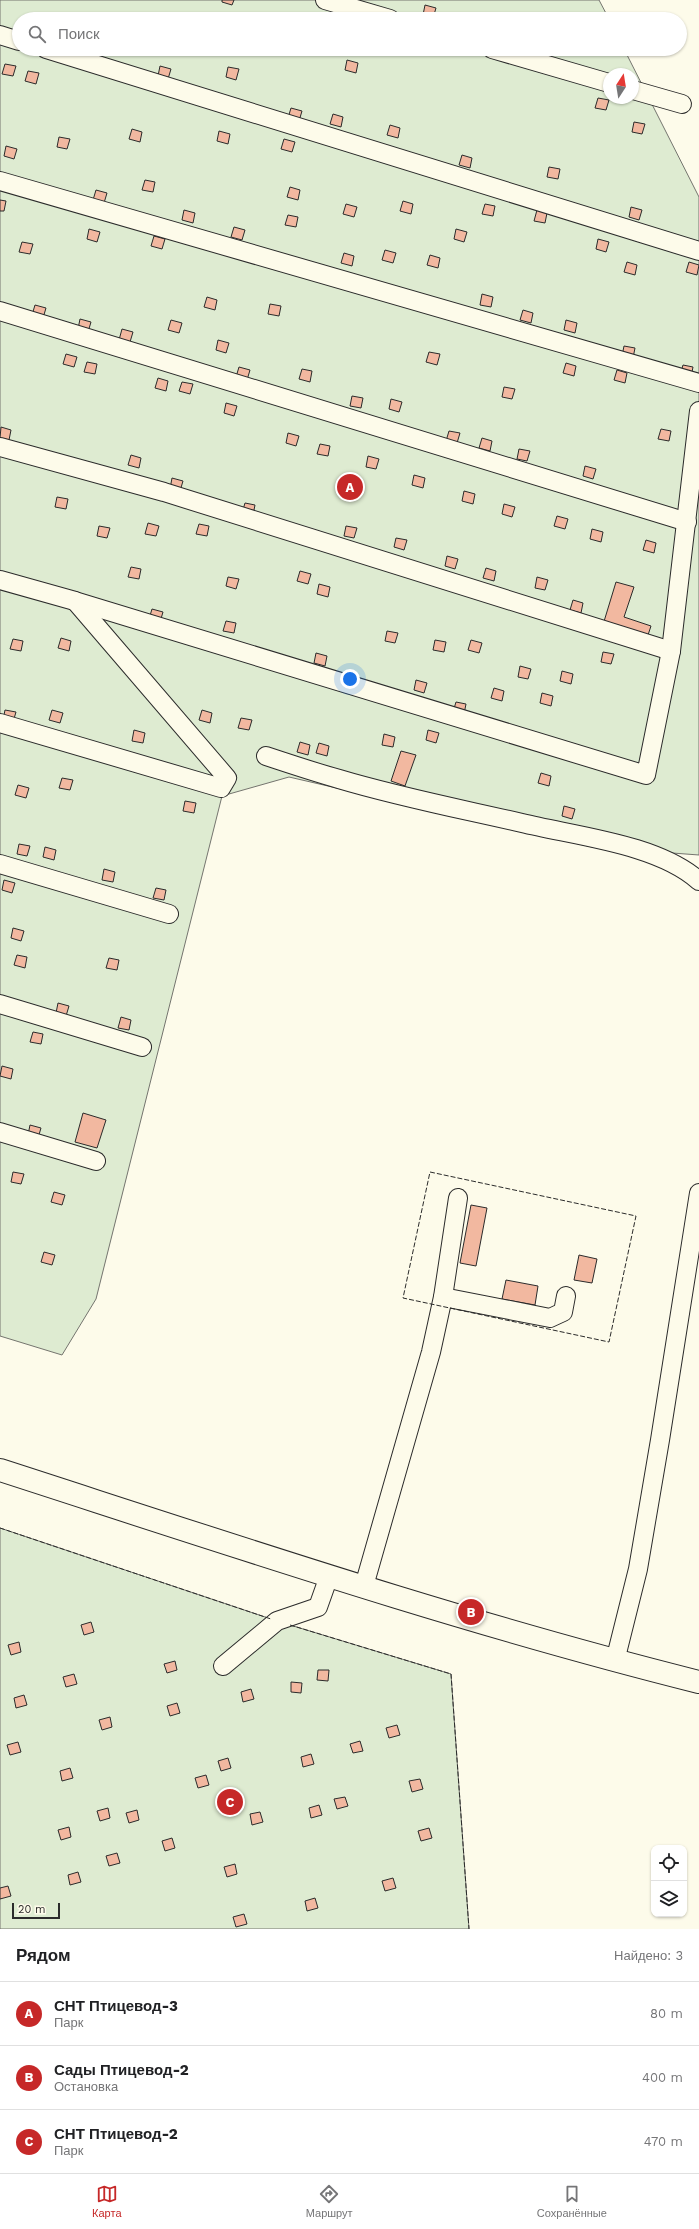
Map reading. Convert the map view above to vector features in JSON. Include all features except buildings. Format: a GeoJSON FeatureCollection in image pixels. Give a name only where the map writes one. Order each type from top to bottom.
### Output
{"type":"FeatureCollection","features":[{"type":"Feature","properties":{"kind":"main road"},"geometry":{"type":"LineString","coordinates":[[0,1470],[417,1603],[615,1661],[699,1682]]}},
{"type":"Feature","properties":{"kind":"lane"},"geometry":{"type":"LineString","coordinates":[[325,0],[366,12]]}},
{"type":"Feature","properties":{"kind":"lane"},"geometry":{"type":"LineString","coordinates":[[0,35],[12,39]]}},
{"type":"Feature","properties":{"kind":"lane"},"geometry":{"type":"LineString","coordinates":[[69,56],[699,251]]}},
{"type":"Feature","properties":{"kind":"lane"},"geometry":{"type":"LineString","coordinates":[[516,56],[603,81]]}},
{"type":"Feature","properties":{"kind":"lane"},"geometry":{"type":"LineString","coordinates":[[639,92],[682,104]]}},
{"type":"Feature","properties":{"kind":"lane"},"geometry":{"type":"LineString","coordinates":[[0,181],[699,383]]}},
{"type":"Feature","properties":{"kind":"lane"},"geometry":{"type":"LineString","coordinates":[[0,311],[687,522]]}},
{"type":"Feature","properties":{"kind":"lane"},"geometry":{"type":"LineString","coordinates":[[0,580],[75,601],[646,775],[671,651],[699,411]]}},
{"type":"Feature","properties":{"kind":"lane"},"geometry":{"type":"LineString","coordinates":[[0,447],[171,494],[671,651]]}},
{"type":"Feature","properties":{"kind":"lane"},"geometry":{"type":"LineString","coordinates":[[0,723],[221,788],[227,778],[75,601]]}},
{"type":"Feature","properties":{"kind":"lane"},"geometry":{"type":"LineString","coordinates":[[266,756],[340,780],[559,832],[618,844],[659,857],[693,875],[699,881]]}},
{"type":"Feature","properties":{"kind":"lane"},"geometry":{"type":"LineString","coordinates":[[0,864],[169,914]]}},
{"type":"Feature","properties":{"kind":"lane"},"geometry":{"type":"LineString","coordinates":[[0,1004],[142,1048]]}},
{"type":"Feature","properties":{"kind":"lane"},"geometry":{"type":"LineString","coordinates":[[0,1132],[96,1161]]}},
{"type":"Feature","properties":{"kind":"lane"},"geometry":{"type":"LineString","coordinates":[[615,1661],[638,1569],[662,1433],[699,1193]]}},
{"type":"Feature","properties":{"kind":"lane"},"geometry":{"type":"LineString","coordinates":[[364,1586],[431,1352],[443,1297],[458,1198]]}},
{"type":"Feature","properties":{"kind":"lane"},"geometry":{"type":"LineString","coordinates":[[443,1297],[550,1318],[562,1312],[566,1296]]}},
{"type":"Feature","properties":{"kind":"lane"},"geometry":{"type":"LineString","coordinates":[[223,1666],[277,1621],[318,1608],[329,1576]]}},
{"type":"Feature","properties":{"kind":"green space"},"geometry":{"type":"Polygon","coordinates":[[[0,0],[599,0],[605,12],[12,12],[12,56],[628,56],[634,68],[603,68],[603,104],[639,104],[639,79],[699,197],[699,855],[592,847],[289,777],[222,796],[96,1299],[62,1355],[0,1336],[0,0]]]}},
{"type":"Feature","properties":{"kind":"green space"},"geometry":{"type":"Polygon","coordinates":[[[0,1528],[277,1621],[451,1674],[469,1929],[0,1929],[0,1528]]]}},
{"type":"Feature","properties":{"kind":"fence"},"geometry":{"type":"LineString","coordinates":[[430,1172],[636,1216],[609,1342],[403,1298],[430,1172]]}},
{"type":"Feature","properties":{"kind":"fence"},"geometry":{"type":"LineString","coordinates":[[0,1528],[271,1619]]}},
{"type":"Feature","properties":{"kind":"fence"},"geometry":{"type":"LineString","coordinates":[[290,1625],[451,1674],[469,1929]]}},
{"type":"Feature","properties":{"kind":"place","name":"СНТ Птицевод-3"},"geometry":{"type":"Point","coordinates":[350,487]}},
{"type":"Feature","properties":{"kind":"place","name":"Сады Птицевод-2"},"geometry":{"type":"Point","coordinates":[471,1612]}},
{"type":"Feature","properties":{"kind":"place","name":"СНТ Птицевод-2"},"geometry":{"type":"Point","coordinates":[230,1802]}}]}
